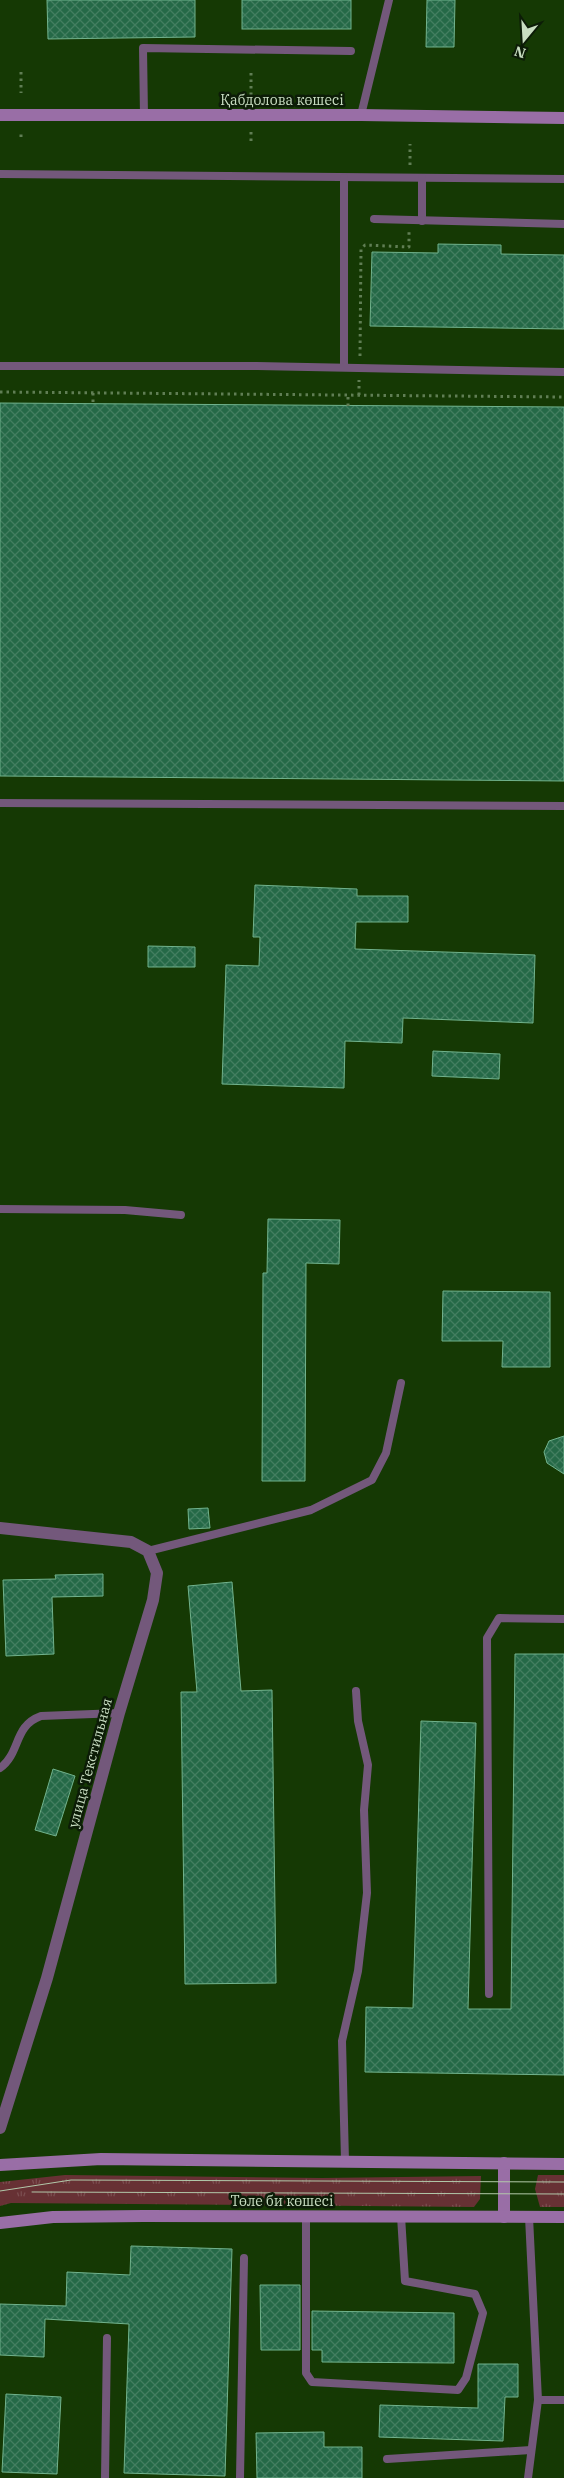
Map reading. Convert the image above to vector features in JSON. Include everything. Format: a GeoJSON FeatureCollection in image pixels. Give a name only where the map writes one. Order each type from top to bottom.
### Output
{"type":"FeatureCollection","features":[{"type":"Feature","properties":{"kind":"main road","name":"Қабдолова көшесі"},"geometry":{"type":"LineString","coordinates":[[0,115],[361,115],[564,118]]}},
{"type":"Feature","properties":{"kind":"main road"},"geometry":{"type":"LineString","coordinates":[[0,2165],[101,2159],[564,2164]]}},
{"type":"Feature","properties":{"kind":"main road"},"geometry":{"type":"LineString","coordinates":[[504,2163],[504,2217]]}},
{"type":"Feature","properties":{"kind":"main road","name":"Төле би көшесі"},"geometry":{"type":"LineString","coordinates":[[0,2224],[53,2217],[564,2217]]}},
{"type":"Feature","properties":{"kind":"street"},"geometry":{"type":"LineString","coordinates":[[0,1528],[131,1542],[148,1551]]}},
{"type":"Feature","properties":{"kind":"street","name":"улица Текстильная"},"geometry":{"type":"LineString","coordinates":[[0,2128],[47,1978],[118,1713],[153,1600],[157,1573],[148,1551]]}},
{"type":"Feature","properties":{"kind":"lane"},"geometry":{"type":"LineString","coordinates":[[361,115],[389,0]]}},
{"type":"Feature","properties":{"kind":"lane"},"geometry":{"type":"LineString","coordinates":[[144,116],[142,48],[351,51]]}},
{"type":"Feature","properties":{"kind":"lane"},"geometry":{"type":"LineString","coordinates":[[0,174],[564,179]]}},
{"type":"Feature","properties":{"kind":"lane"},"geometry":{"type":"LineString","coordinates":[[344,178],[344,367]]}},
{"type":"Feature","properties":{"kind":"lane"},"geometry":{"type":"LineString","coordinates":[[422,178],[422,221]]}},
{"type":"Feature","properties":{"kind":"lane"},"geometry":{"type":"LineString","coordinates":[[374,219],[564,224]]}},
{"type":"Feature","properties":{"kind":"lane"},"geometry":{"type":"LineString","coordinates":[[0,366],[344,367],[564,372]]}},
{"type":"Feature","properties":{"kind":"lane"},"geometry":{"type":"LineString","coordinates":[[0,803],[564,806]]}},
{"type":"Feature","properties":{"kind":"lane"},"geometry":{"type":"LineString","coordinates":[[0,1209],[124,1210],[181,1215]]}},
{"type":"Feature","properties":{"kind":"lane"},"geometry":{"type":"LineString","coordinates":[[148,1551],[311,1510],[372,1480],[386,1453],[400,1383]]}},
{"type":"Feature","properties":{"kind":"lane"},"geometry":{"type":"LineString","coordinates":[[489,1994],[487,1638],[499,1618],[564,1619]]}},
{"type":"Feature","properties":{"kind":"lane"},"geometry":{"type":"LineString","coordinates":[[345,2161],[342,2041],[358,1970],[367,1893],[364,1810],[368,1765],[358,1721],[356,1692]]}},
{"type":"Feature","properties":{"kind":"lane"},"geometry":{"type":"LineString","coordinates":[[0,1768],[7,1764],[26,1724],[33,1719],[41,1716],[118,1713]]}},
{"type":"Feature","properties":{"kind":"lane"},"geometry":{"type":"LineString","coordinates":[[306,2216],[306,2373],[312,2382],[458,2390],[466,2378],[483,2313],[475,2294],[405,2281],[401,2216]]}},
{"type":"Feature","properties":{"kind":"lane"},"geometry":{"type":"LineString","coordinates":[[528,2478],[538,2400],[529,2217]]}},
{"type":"Feature","properties":{"kind":"lane"},"geometry":{"type":"LineString","coordinates":[[240,2478],[244,2258]]}},
{"type":"Feature","properties":{"kind":"lane"},"geometry":{"type":"LineString","coordinates":[[105,2478],[107,2338]]}},
{"type":"Feature","properties":{"kind":"lane"},"geometry":{"type":"LineString","coordinates":[[538,2400],[564,2400]]}},
{"type":"Feature","properties":{"kind":"lane"},"geometry":{"type":"LineString","coordinates":[[387,2459],[531,2450]]}},
{"type":"Feature","properties":{"kind":"path"},"geometry":{"type":"LineString","coordinates":[[21,72],[21,93]]}},
{"type":"Feature","properties":{"kind":"path"},"geometry":{"type":"LineString","coordinates":[[21,130],[21,138]]}},
{"type":"Feature","properties":{"kind":"path"},"geometry":{"type":"LineString","coordinates":[[410,144],[410,178]]}},
{"type":"Feature","properties":{"kind":"path"},"geometry":{"type":"LineString","coordinates":[[359,395],[361,249],[365,245],[409,247],[410,220]]}},
{"type":"Feature","properties":{"kind":"path"},"geometry":{"type":"LineString","coordinates":[[0,392],[564,397]]}},
{"type":"Feature","properties":{"kind":"path"},"geometry":{"type":"LineString","coordinates":[[93,393],[93,404]]}},
{"type":"Feature","properties":{"kind":"path"},"geometry":{"type":"LineString","coordinates":[[348,396],[348,406]]}},
{"type":"Feature","properties":{"kind":"green space"},"geometry":{"type":"Polygon","coordinates":[[[65,2175],[322,2178],[481,2176],[480,2199],[474,2207],[11,2203],[0,2206],[0,2182],[65,2175]]]}},
{"type":"Feature","properties":{"kind":"green space"},"geometry":{"type":"Polygon","coordinates":[[[538,2175],[564,2175],[564,2207],[540,2207],[535,2189],[538,2175]]]}},
{"type":"Feature","properties":{"kind":"building"},"geometry":{"type":"Polygon","coordinates":[[[47,0],[195,0],[195,37],[48,39],[47,0]]]}},
{"type":"Feature","properties":{"kind":"building"},"geometry":{"type":"Polygon","coordinates":[[[242,0],[351,0],[351,29],[242,29],[242,0]]]}},
{"type":"Feature","properties":{"kind":"building"},"geometry":{"type":"Polygon","coordinates":[[[427,0],[455,0],[454,47],[426,47],[427,0]]]}},
{"type":"Feature","properties":{"kind":"building"},"geometry":{"type":"Polygon","coordinates":[[[438,244],[501,245],[501,254],[564,255],[564,329],[370,326],[372,252],[438,253],[438,244]]]}},
{"type":"Feature","properties":{"kind":"building"},"geometry":{"type":"Polygon","coordinates":[[[0,403],[564,407],[564,781],[0,776],[0,403]]]}},
{"type":"Feature","properties":{"kind":"building"},"geometry":{"type":"Polygon","coordinates":[[[255,885],[357,889],[357,896],[408,896],[408,922],[356,922],[355,949],[535,955],[533,1023],[403,1018],[402,1043],[345,1041],[344,1088],[222,1084],[226,965],[259,966],[260,937],[253,937],[255,885]]]}},
{"type":"Feature","properties":{"kind":"building"},"geometry":{"type":"Polygon","coordinates":[[[148,946],[195,947],[195,967],[148,967],[148,946]]]}},
{"type":"Feature","properties":{"kind":"building"},"geometry":{"type":"Polygon","coordinates":[[[433,1051],[500,1054],[499,1079],[432,1076],[433,1051]]]}},
{"type":"Feature","properties":{"kind":"building"},"geometry":{"type":"Polygon","coordinates":[[[268,1219],[340,1220],[339,1264],[306,1263],[305,1481],[262,1481],[263,1273],[267,1273],[268,1219]]]}},
{"type":"Feature","properties":{"kind":"building"},"geometry":{"type":"Polygon","coordinates":[[[443,1291],[550,1292],[550,1367],[502,1367],[503,1341],[442,1341],[443,1291]]]}},
{"type":"Feature","properties":{"kind":"building"},"geometry":{"type":"Polygon","coordinates":[[[564,1436],[564,1474],[547,1463],[544,1452],[549,1441],[564,1436]]]}},
{"type":"Feature","properties":{"kind":"building"},"geometry":{"type":"Polygon","coordinates":[[[208,1508],[210,1528],[189,1529],[188,1509],[208,1508]]]}},
{"type":"Feature","properties":{"kind":"building"},"geometry":{"type":"Polygon","coordinates":[[[103,1574],[103,1596],[52,1597],[54,1654],[6,1656],[3,1580],[56,1579],[55,1575],[103,1574]]]}},
{"type":"Feature","properties":{"kind":"building"},"geometry":{"type":"Polygon","coordinates":[[[232,1582],[241,1691],[272,1690],[276,1983],[185,1984],[181,1692],[197,1692],[188,1586],[232,1582]]]}},
{"type":"Feature","properties":{"kind":"building"},"geometry":{"type":"Polygon","coordinates":[[[515,1654],[564,1654],[564,2075],[365,2072],[366,2007],[413,2008],[421,1721],[476,1723],[468,2009],[511,2009],[515,1654]]]}},
{"type":"Feature","properties":{"kind":"building"},"geometry":{"type":"Polygon","coordinates":[[[53,1769],[75,1776],[56,1836],[35,1830],[53,1769]]]}},
{"type":"Feature","properties":{"kind":"building"},"geometry":{"type":"Polygon","coordinates":[[[131,2246],[232,2249],[225,2476],[124,2473],[129,2324],[45,2319],[44,2357],[0,2355],[0,2304],[66,2306],[67,2272],[130,2275],[131,2246]]]}},
{"type":"Feature","properties":{"kind":"building"},"geometry":{"type":"Polygon","coordinates":[[[260,2285],[300,2285],[300,2350],[261,2350],[260,2285]]]}},
{"type":"Feature","properties":{"kind":"building"},"geometry":{"type":"Polygon","coordinates":[[[312,2311],[454,2313],[454,2363],[322,2362],[322,2350],[312,2350],[312,2311]]]}},
{"type":"Feature","properties":{"kind":"building"},"geometry":{"type":"Polygon","coordinates":[[[478,2364],[518,2364],[518,2397],[505,2397],[503,2441],[379,2437],[380,2405],[478,2408],[478,2364]]]}},
{"type":"Feature","properties":{"kind":"building"},"geometry":{"type":"Polygon","coordinates":[[[6,2394],[61,2397],[57,2474],[2,2472],[6,2394]]]}},
{"type":"Feature","properties":{"kind":"building"},"geometry":{"type":"Polygon","coordinates":[[[324,2432],[324,2447],[362,2447],[362,2478],[257,2478],[256,2433],[324,2432]]]}},
{"type":"Feature","properties":{"kind":"tram line"},"geometry":{"type":"LineString","coordinates":[[0,2191],[71,2180],[564,2182]]}},
{"type":"Feature","properties":{"kind":"tram line"},"geometry":{"type":"LineString","coordinates":[[32,2192],[564,2194]]}}]}
